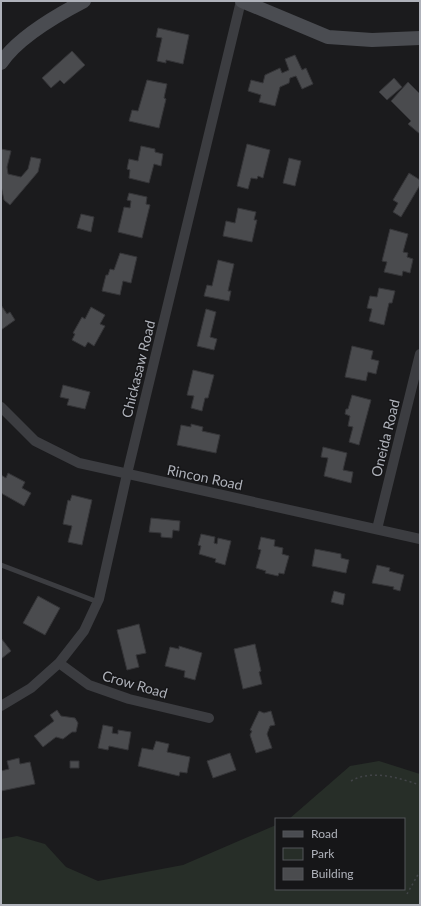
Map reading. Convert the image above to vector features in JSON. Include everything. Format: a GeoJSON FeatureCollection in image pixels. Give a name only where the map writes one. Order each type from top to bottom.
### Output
{"type":"FeatureCollection","features":[{"type":"Feature","properties":{"kind":"street"},"geometry":{"type":"LineString","coordinates":[[1,63],[7,55],[50,19],[84,1]]}},
{"type":"Feature","properties":{"kind":"street"},"geometry":{"type":"LineString","coordinates":[[242,1],[328,37],[372,40],[420,38]]}},
{"type":"Feature","properties":{"kind":"street","name":"Chickasaw Road"},"geometry":{"type":"LineString","coordinates":[[1,706],[31,688],[59,663],[84,631],[98,602],[127,474],[242,1]]}},
{"type":"Feature","properties":{"kind":"street","name":"Oneida Road"},"geometry":{"type":"LineString","coordinates":[[378,529],[420,354]]}},
{"type":"Feature","properties":{"kind":"street","name":"Rincon Road"},"geometry":{"type":"LineString","coordinates":[[1,407],[35,440],[79,463],[420,539]]}},
{"type":"Feature","properties":{"kind":"street","name":"Crow Road"},"geometry":{"type":"LineString","coordinates":[[59,663],[89,685],[129,699],[209,718]]}},
{"type":"Feature","properties":{"kind":"lane"},"geometry":{"type":"LineString","coordinates":[[1,565],[98,602]]}},
{"type":"Feature","properties":{"kind":"path"},"geometry":{"type":"LineString","coordinates":[[351,781],[359,776],[382,776],[420,785]]}},
{"type":"Feature","properties":{"kind":"path"},"geometry":{"type":"LineString","coordinates":[[407,894],[420,871]]}},
{"type":"Feature","properties":{"kind":"green space"},"geometry":{"type":"Polygon","coordinates":[[[379,761],[420,774],[420,905],[1,905],[1,839],[17,836],[45,844],[66,867],[98,881],[183,865],[275,825],[275,890],[405,890],[405,818],[290,818],[350,766],[379,761]]]}},
{"type":"Feature","properties":{"kind":"building"},"geometry":{"type":"Polygon","coordinates":[[[158,28],[189,35],[183,64],[166,60],[166,63],[157,61],[162,38],[156,37],[158,28]]]}},
{"type":"Feature","properties":{"kind":"building"},"geometry":{"type":"Polygon","coordinates":[[[72,51],[85,65],[64,84],[60,80],[51,88],[42,78],[72,51]]]}},
{"type":"Feature","properties":{"kind":"building"},"geometry":{"type":"Polygon","coordinates":[[[295,55],[302,70],[306,68],[313,84],[302,89],[296,76],[290,78],[289,83],[280,87],[275,106],[259,102],[261,95],[248,91],[251,80],[263,83],[265,75],[280,68],[282,73],[289,70],[285,59],[295,55]]]}},
{"type":"Feature","properties":{"kind":"building"},"geometry":{"type":"Polygon","coordinates":[[[394,78],[402,87],[387,100],[379,92],[394,78]]]}},
{"type":"Feature","properties":{"kind":"building"},"geometry":{"type":"Polygon","coordinates":[[[147,80],[167,84],[164,98],[166,99],[159,128],[129,121],[132,110],[138,111],[147,80]]]}},
{"type":"Feature","properties":{"kind":"building"},"geometry":{"type":"Polygon","coordinates":[[[408,82],[420,94],[420,134],[408,124],[411,121],[391,101],[408,82]]]}},
{"type":"Feature","properties":{"kind":"building"},"geometry":{"type":"Polygon","coordinates":[[[247,144],[270,150],[263,178],[258,176],[257,179],[251,178],[248,189],[237,186],[247,144]]]}},
{"type":"Feature","properties":{"kind":"building"},"geometry":{"type":"Polygon","coordinates":[[[141,146],[155,149],[155,152],[163,154],[161,166],[154,164],[149,183],[129,178],[130,170],[127,169],[129,159],[138,161],[141,146]]]}},
{"type":"Feature","properties":{"kind":"building"},"geometry":{"type":"Polygon","coordinates":[[[1,149],[11,151],[7,167],[8,174],[21,177],[28,169],[31,157],[41,159],[38,172],[10,205],[4,200],[1,186],[1,149]]]}},
{"type":"Feature","properties":{"kind":"building"},"geometry":{"type":"Polygon","coordinates":[[[289,158],[301,161],[295,186],[283,183],[289,158]]]}},
{"type":"Feature","properties":{"kind":"building"},"geometry":{"type":"Polygon","coordinates":[[[409,173],[420,180],[420,185],[401,217],[393,212],[398,203],[393,200],[409,173]]]}},
{"type":"Feature","properties":{"kind":"building"},"geometry":{"type":"Polygon","coordinates":[[[129,193],[147,197],[146,204],[150,205],[142,238],[118,232],[124,207],[130,208],[131,201],[127,200],[129,193]]]}},
{"type":"Feature","properties":{"kind":"building"},"geometry":{"type":"Polygon","coordinates":[[[238,208],[256,212],[254,220],[257,220],[252,242],[223,236],[226,221],[235,223],[238,208]]]}},
{"type":"Feature","properties":{"kind":"building"},"geometry":{"type":"Polygon","coordinates":[[[81,214],[94,217],[91,232],[77,228],[81,214]]]}},
{"type":"Feature","properties":{"kind":"building"},"geometry":{"type":"Polygon","coordinates":[[[390,229],[408,234],[403,252],[408,253],[407,257],[413,259],[410,273],[403,271],[402,276],[384,272],[387,262],[382,261],[390,229]]]}},
{"type":"Feature","properties":{"kind":"building"},"geometry":{"type":"Polygon","coordinates":[[[120,253],[137,257],[131,283],[123,281],[120,295],[102,291],[106,275],[108,275],[110,269],[114,270],[120,253]]]}},
{"type":"Feature","properties":{"kind":"building"},"geometry":{"type":"Polygon","coordinates":[[[218,260],[234,264],[228,291],[231,291],[229,301],[204,296],[207,285],[212,286],[218,260]]]}},
{"type":"Feature","properties":{"kind":"building"},"geometry":{"type":"Polygon","coordinates":[[[379,288],[395,291],[392,303],[389,303],[384,325],[369,321],[372,309],[367,308],[370,296],[377,297],[379,288]]]}},
{"type":"Feature","properties":{"kind":"building"},"geometry":{"type":"Polygon","coordinates":[[[1,305],[7,314],[10,312],[15,320],[1,330],[1,305]]]}},
{"type":"Feature","properties":{"kind":"building"},"geometry":{"type":"Polygon","coordinates":[[[91,307],[105,315],[100,324],[105,326],[94,346],[88,342],[85,347],[72,340],[75,334],[73,333],[82,317],[85,319],[91,307]]]}},
{"type":"Feature","properties":{"kind":"building"},"geometry":{"type":"Polygon","coordinates":[[[206,309],[216,312],[210,337],[217,339],[214,350],[197,346],[206,309]]]}},
{"type":"Feature","properties":{"kind":"building"},"geometry":{"type":"Polygon","coordinates":[[[352,346],[373,351],[371,359],[379,361],[376,374],[368,372],[366,381],[345,377],[352,346]]]}},
{"type":"Feature","properties":{"kind":"building"},"geometry":{"type":"Polygon","coordinates":[[[193,370],[214,375],[208,398],[205,398],[202,411],[191,408],[194,396],[187,395],[193,370]]]}},
{"type":"Feature","properties":{"kind":"building"},"geometry":{"type":"Polygon","coordinates":[[[63,385],[90,392],[85,409],[67,405],[69,399],[60,397],[63,385]]]}},
{"type":"Feature","properties":{"kind":"building"},"geometry":{"type":"Polygon","coordinates":[[[352,395],[371,400],[359,445],[349,442],[353,427],[348,426],[350,416],[345,414],[352,395]]]}},
{"type":"Feature","properties":{"kind":"building"},"geometry":{"type":"Polygon","coordinates":[[[191,424],[203,427],[202,431],[220,435],[216,453],[177,445],[181,425],[191,427],[191,424]]]}},
{"type":"Feature","properties":{"kind":"building"},"geometry":{"type":"Polygon","coordinates":[[[323,447],[347,453],[343,470],[353,472],[351,483],[324,476],[328,458],[321,457],[323,447]]]}},
{"type":"Feature","properties":{"kind":"building"},"geometry":{"type":"Polygon","coordinates":[[[8,473],[25,482],[22,488],[31,493],[24,506],[1,493],[1,475],[6,478],[8,473]]]}},
{"type":"Feature","properties":{"kind":"building"},"geometry":{"type":"Polygon","coordinates":[[[72,495],[92,500],[82,545],[68,542],[72,526],[63,524],[68,500],[70,501],[72,495]]]}},
{"type":"Feature","properties":{"kind":"building"},"geometry":{"type":"Polygon","coordinates":[[[151,518],[180,521],[179,531],[173,530],[172,538],[161,537],[161,533],[149,532],[151,518]]]}},
{"type":"Feature","properties":{"kind":"building"},"geometry":{"type":"Polygon","coordinates":[[[201,534],[215,537],[214,543],[217,544],[218,538],[231,541],[225,565],[215,562],[216,559],[199,554],[201,546],[198,545],[201,534]]]}},
{"type":"Feature","properties":{"kind":"building"},"geometry":{"type":"Polygon","coordinates":[[[261,537],[275,540],[274,546],[283,548],[282,554],[289,556],[284,574],[279,573],[278,576],[265,573],[266,571],[256,568],[261,550],[258,549],[261,537]]]}},
{"type":"Feature","properties":{"kind":"building"},"geometry":{"type":"Polygon","coordinates":[[[315,549],[341,554],[341,558],[349,560],[346,573],[312,566],[315,549]]]}},
{"type":"Feature","properties":{"kind":"building"},"geometry":{"type":"Polygon","coordinates":[[[377,565],[390,568],[389,571],[404,575],[400,591],[393,589],[394,587],[372,583],[377,565]]]}},
{"type":"Feature","properties":{"kind":"building"},"geometry":{"type":"Polygon","coordinates":[[[334,591],[345,594],[343,605],[331,602],[334,591]]]}},
{"type":"Feature","properties":{"kind":"building"},"geometry":{"type":"Polygon","coordinates":[[[38,596],[60,608],[45,635],[23,623],[38,596]]]}},
{"type":"Feature","properties":{"kind":"building"},"geometry":{"type":"Polygon","coordinates":[[[139,624],[146,653],[136,655],[139,667],[127,670],[117,630],[139,624]]]}},
{"type":"Feature","properties":{"kind":"building"},"geometry":{"type":"Polygon","coordinates":[[[1,638],[11,651],[1,659],[1,638]]]}},
{"type":"Feature","properties":{"kind":"building"},"geometry":{"type":"Polygon","coordinates":[[[255,644],[261,671],[259,672],[262,684],[243,689],[234,649],[255,644]]]}},
{"type":"Feature","properties":{"kind":"building"},"geometry":{"type":"Polygon","coordinates":[[[179,646],[202,653],[195,680],[184,677],[185,671],[165,666],[170,647],[179,649],[179,646]]]}},
{"type":"Feature","properties":{"kind":"building"},"geometry":{"type":"Polygon","coordinates":[[[57,710],[61,716],[75,718],[78,723],[76,732],[72,732],[63,739],[56,737],[43,747],[34,736],[54,721],[50,715],[57,710]]]}},
{"type":"Feature","properties":{"kind":"building"},"geometry":{"type":"Polygon","coordinates":[[[259,711],[264,713],[271,711],[275,725],[270,726],[267,734],[272,748],[256,753],[250,735],[252,731],[250,730],[259,711]]]}},
{"type":"Feature","properties":{"kind":"building"},"geometry":{"type":"Polygon","coordinates":[[[103,725],[113,727],[112,733],[118,734],[118,730],[131,732],[128,750],[109,746],[108,750],[98,748],[103,725]]]}},
{"type":"Feature","properties":{"kind":"building"},"geometry":{"type":"Polygon","coordinates":[[[156,741],[169,744],[167,752],[190,757],[187,773],[180,772],[179,776],[138,766],[142,748],[153,750],[156,741]]]}},
{"type":"Feature","properties":{"kind":"building"},"geometry":{"type":"Polygon","coordinates":[[[230,753],[236,770],[213,778],[207,761],[230,753]]]}},
{"type":"Feature","properties":{"kind":"building"},"geometry":{"type":"Polygon","coordinates":[[[19,758],[20,764],[30,762],[35,784],[1,791],[1,771],[9,769],[7,761],[19,758]]]}},
{"type":"Feature","properties":{"kind":"building"},"geometry":{"type":"Polygon","coordinates":[[[70,761],[79,761],[79,768],[70,768],[70,761]]]}}]}
